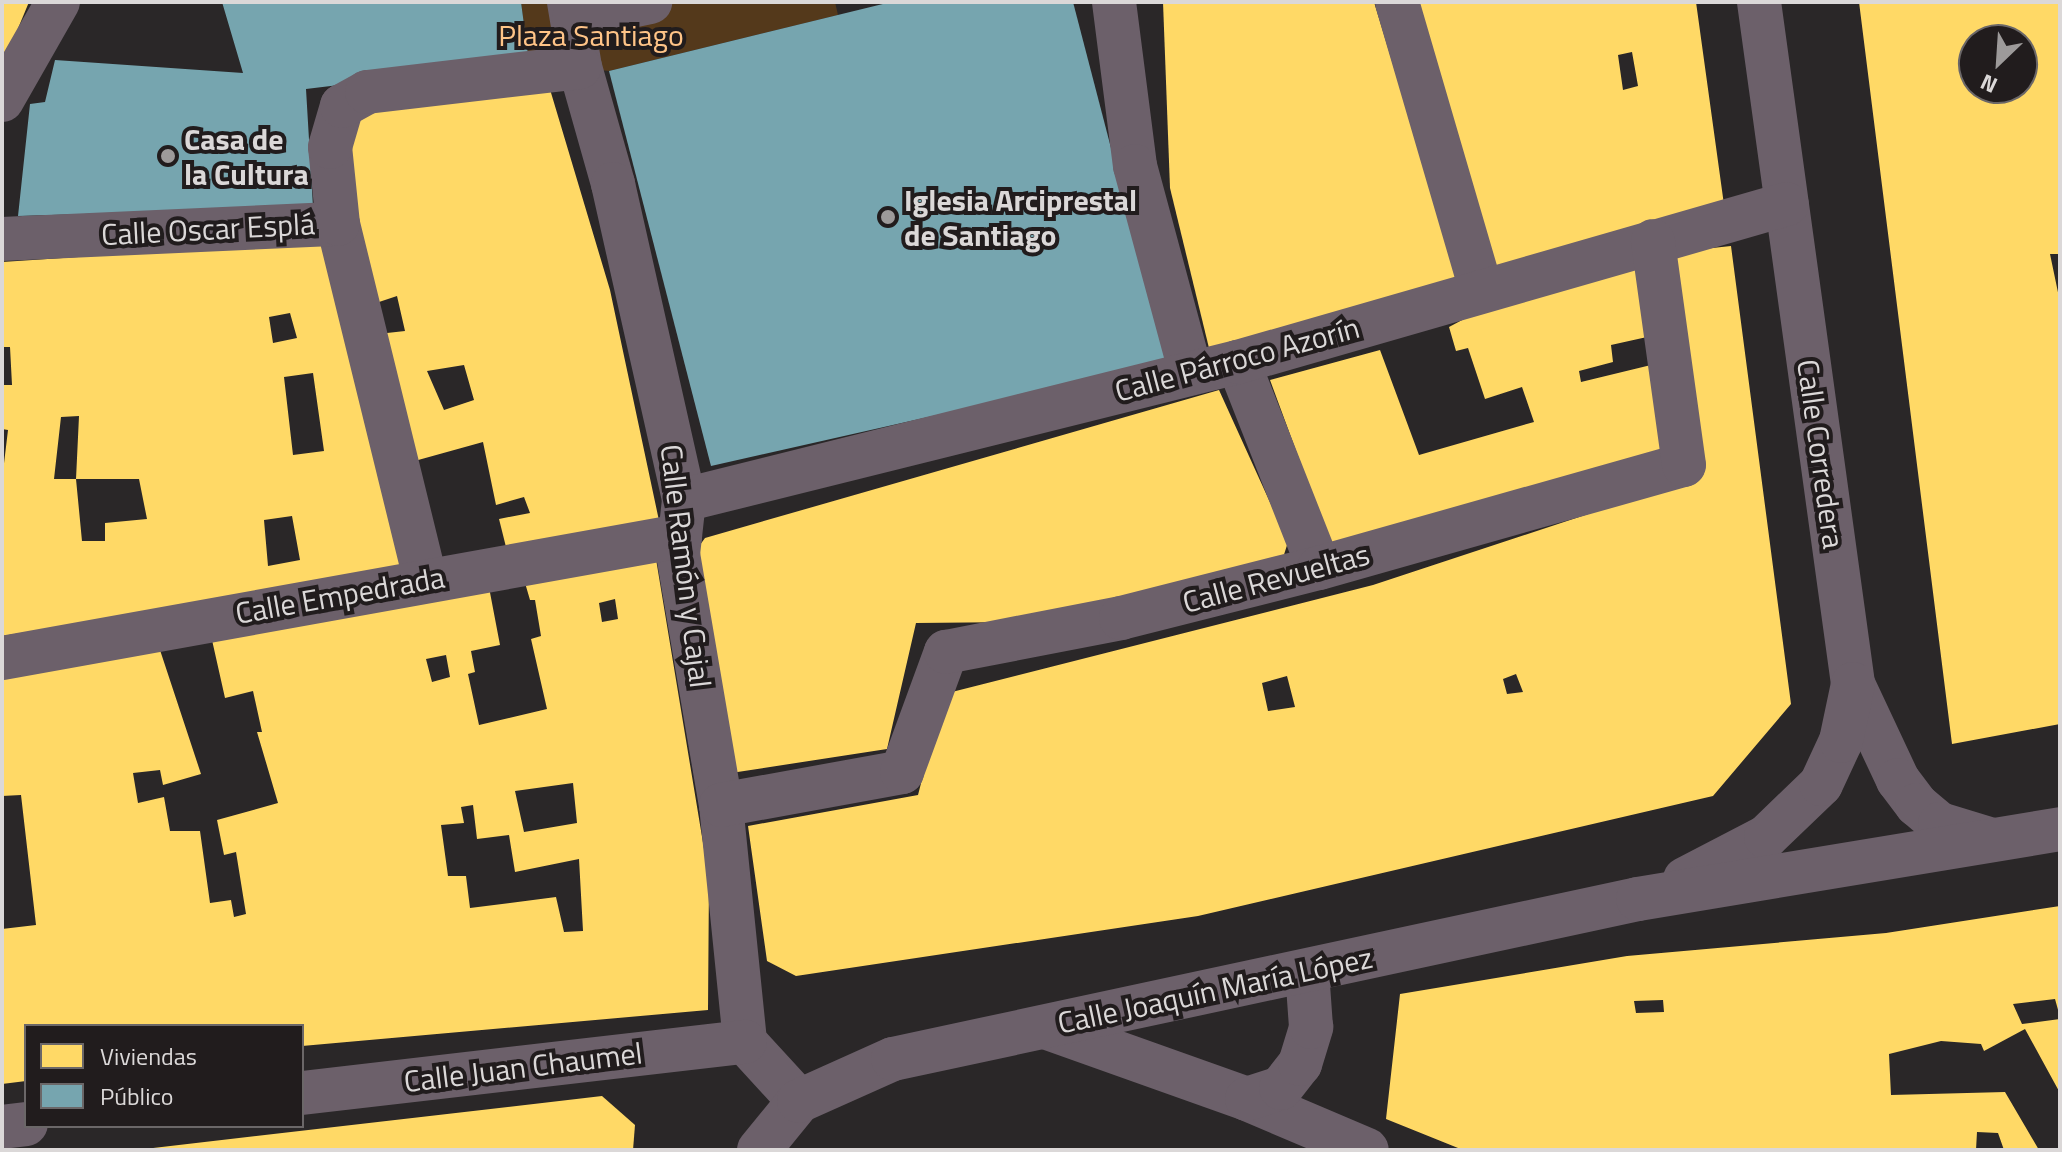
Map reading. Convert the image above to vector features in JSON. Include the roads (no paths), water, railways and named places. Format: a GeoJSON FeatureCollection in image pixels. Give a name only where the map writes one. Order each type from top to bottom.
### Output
{"type":"FeatureCollection","features":[{"type":"Feature","properties":{"kind":"street"},"geometry":{"type":"LineString","coordinates":[[2,100],[58,2]]}},
{"type":"Feature","properties":{"kind":"street"},"geometry":{"type":"LineString","coordinates":[[571,10],[650,2]]}},
{"type":"Feature","properties":{"kind":"street"},"geometry":{"type":"LineString","coordinates":[[1114,2],[1135,166],[1191,373]]}},
{"type":"Feature","properties":{"kind":"street"},"geometry":{"type":"LineString","coordinates":[[1397,2],[1481,289]]}},
{"type":"Feature","properties":{"kind":"street","name":"Calle Corredera"},"geometry":{"type":"LineString","coordinates":[[1759,2],[1853,684],[1898,780],[1917,805],[1940,824],[1994,840]]}},
{"type":"Feature","properties":{"kind":"street","name":"Calle Ramón y Cajal"},"geometry":{"type":"LineString","coordinates":[[571,10],[580,67],[613,184],[682,518],[678,554],[721,805],[745,1042]]}},
{"type":"Feature","properties":{"kind":"street","name":"Calle Oscar Esplá"},"geometry":{"type":"LineString","coordinates":[[2,239],[338,224],[330,147],[342,106],[367,92],[580,67]]}},
{"type":"Feature","properties":{"kind":"street","name":"Calle Párroco Azorín"},"geometry":{"type":"LineString","coordinates":[[682,518],[1787,204]]}},
{"type":"Feature","properties":{"kind":"street"},"geometry":{"type":"LineString","coordinates":[[338,224],[425,579]]}},
{"type":"Feature","properties":{"kind":"street","name":"Calle Revueltas"},"geometry":{"type":"LineString","coordinates":[[721,805],[902,772],[946,652],[1121,618],[1319,568],[1684,465],[1653,241]]}},
{"type":"Feature","properties":{"kind":"street"},"geometry":{"type":"LineString","coordinates":[[1238,362],[1319,568]]}},
{"type":"Feature","properties":{"kind":"street","name":"Calle Empedrada"},"geometry":{"type":"LineString","coordinates":[[2,658],[425,579],[682,518]]}},
{"type":"Feature","properties":{"kind":"street","name":"Calle Joaquín María López"},"geometry":{"type":"LineString","coordinates":[[1638,899],[1712,867],[1797,812],[1821,784],[1841,741],[1853,684]]}},
{"type":"Feature","properties":{"kind":"street","name":"Calle Joaquín María López"},"geometry":{"type":"LineString","coordinates":[[799,1101],[893,1059],[1638,899],[1906,858],[2060,829]]}},
{"type":"Feature","properties":{"kind":"street"},"geometry":{"type":"LineString","coordinates":[[1247,1099],[1281,1088],[1300,1064],[1311,1027],[1307,971]]}},
{"type":"Feature","properties":{"kind":"street"},"geometry":{"type":"LineString","coordinates":[[1045,1027],[1247,1099],[1367,1150]]}},
{"type":"Feature","properties":{"kind":"street"},"geometry":{"type":"LineString","coordinates":[[745,1042],[799,1101],[759,1150]]}},
{"type":"Feature","properties":{"kind":"street","name":"Calle Juan Chaumel"},"geometry":{"type":"LineString","coordinates":[[304,1093],[745,1042]]}},
{"type":"Feature","properties":{"kind":"street"},"geometry":{"type":"LineString","coordinates":[[2,1127],[24,1124]]}},
{"type":"Feature","properties":{"kind":"place","name":"Casa de la Cultura"},"geometry":{"type":"Point","coordinates":[168,156]}},
{"type":"Feature","properties":{"kind":"place","name":"Iglesia Arciprestal de Santiago"},"geometry":{"type":"Point","coordinates":[888,217]}},
{"type":"Feature","properties":{"kind":"park label","name":"Plaza Santiago"},"geometry":{"type":"Point","coordinates":[591,35]}}]}
